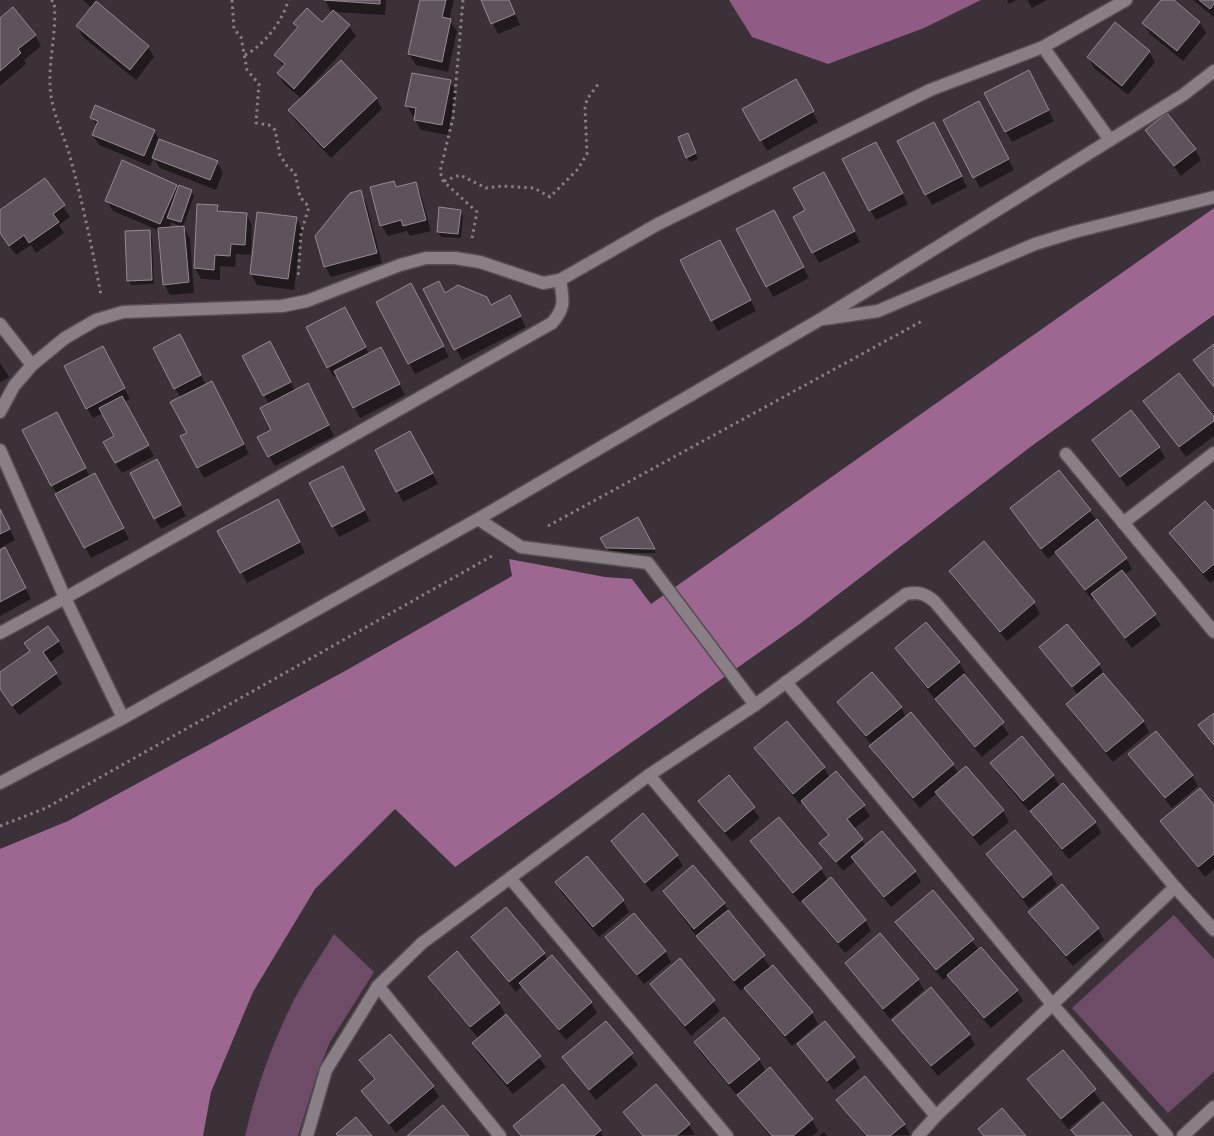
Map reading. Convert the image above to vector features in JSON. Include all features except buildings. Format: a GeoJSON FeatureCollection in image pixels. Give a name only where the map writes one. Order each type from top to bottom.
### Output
{"type":"FeatureCollection","features":[{"type":"Feature","properties":{"kind":"street"},"geometry":{"type":"LineString","coordinates":[[0,412],[14,386],[32,365],[65,338],[96,320],[123,312],[282,306],[301,302],[400,265],[426,258],[468,260],[543,282],[560,280],[658,224],[930,90],[1043,47],[1126,0]]}},
{"type":"Feature","properties":{"kind":"street"},"geometry":{"type":"LineString","coordinates":[[1043,47],[1110,140]]}},
{"type":"Feature","properties":{"kind":"street"},"geometry":{"type":"LineString","coordinates":[[0,783],[123,718],[478,519],[821,319],[1183,95],[1214,71]]}},
{"type":"Feature","properties":{"kind":"street"},"geometry":{"type":"LineString","coordinates":[[821,319],[878,312],[1035,244],[1105,224],[1214,197]]}},
{"type":"Feature","properties":{"kind":"street"},"geometry":{"type":"LineString","coordinates":[[0,633],[66,598],[552,323],[562,312],[563,301],[560,280]]}},
{"type":"Feature","properties":{"kind":"street"},"geometry":{"type":"LineString","coordinates":[[0,324],[32,365]]}},
{"type":"Feature","properties":{"kind":"street"},"geometry":{"type":"LineString","coordinates":[[0,450],[66,598],[123,718]]}},
{"type":"Feature","properties":{"kind":"street"},"geometry":{"type":"LineString","coordinates":[[1122,523],[1214,453]]}},
{"type":"Feature","properties":{"kind":"street"},"geometry":{"type":"LineString","coordinates":[[1066,454],[1214,632]]}},
{"type":"Feature","properties":{"kind":"street"},"geometry":{"type":"LineString","coordinates":[[478,519],[521,547],[648,563],[742,685],[755,705]]}},
{"type":"Feature","properties":{"kind":"street"},"geometry":{"type":"LineString","coordinates":[[307,1136],[326,1070],[378,986],[422,943],[649,775],[755,705],[906,594],[913,592],[928,596],[1174,887],[1214,930]]}},
{"type":"Feature","properties":{"kind":"street"},"geometry":{"type":"LineString","coordinates":[[786,682],[1052,1004],[1166,1136]]}},
{"type":"Feature","properties":{"kind":"street"},"geometry":{"type":"LineString","coordinates":[[649,775],[936,1116]]}},
{"type":"Feature","properties":{"kind":"street"},"geometry":{"type":"LineString","coordinates":[[510,878],[727,1136]]}},
{"type":"Feature","properties":{"kind":"street"},"geometry":{"type":"LineString","coordinates":[[918,1136],[936,1116],[1174,887]]}},
{"type":"Feature","properties":{"kind":"street"},"geometry":{"type":"LineString","coordinates":[[378,986],[500,1136]]}},
{"type":"Feature","properties":{"kind":"street"},"geometry":{"type":"LineString","coordinates":[[1183,1136],[1214,1107]]}},
{"type":"Feature","properties":{"kind":"path"},"geometry":{"type":"LineString","coordinates":[[51,0],[54,2],[55,11],[50,57],[52,104],[68,150],[86,217],[105,318]]}},
{"type":"Feature","properties":{"kind":"path"},"geometry":{"type":"LineString","coordinates":[[232,0],[234,29],[241,37],[247,70],[259,84],[256,123],[269,125],[275,130],[280,156],[287,166],[295,172],[300,197],[309,207],[300,233],[297,274],[301,302]]}},
{"type":"Feature","properties":{"kind":"path"},"geometry":{"type":"LineString","coordinates":[[245,55],[254,51],[266,37],[285,12],[288,0]]}},
{"type":"Feature","properties":{"kind":"path"},"geometry":{"type":"LineString","coordinates":[[464,0],[453,118],[440,171],[443,181],[477,212],[468,260]]}},
{"type":"Feature","properties":{"kind":"path"},"geometry":{"type":"LineString","coordinates":[[443,181],[460,175],[486,188],[502,186],[534,188],[550,197],[578,169],[587,154],[585,108],[588,99],[599,83]]}},
{"type":"Feature","properties":{"kind":"path"},"geometry":{"type":"LineString","coordinates":[[0,826],[46,808],[516,544],[929,317]]}},
{"type":"Feature","properties":{"kind":"shaded area"},"geometry":{"type":"Polygon","coordinates":[[[729,0],[981,0],[924,28],[828,64],[752,37],[729,0]]]}},
{"type":"Feature","properties":{"kind":"shaded area"},"geometry":{"type":"Polygon","coordinates":[[[1214,208],[1214,315],[1033,445],[801,623],[455,867],[395,809],[315,889],[253,992],[211,1092],[203,1136],[0,1136],[0,849],[68,821],[345,671],[512,576],[509,559],[605,577],[632,579],[651,604],[1214,208]]]}},
{"type":"Feature","properties":{"kind":"shaded area"},"geometry":{"type":"Polygon","coordinates":[[[1174,915],[1214,959],[1214,1072],[1168,1113],[1072,1008],[1174,915]]]}},
{"type":"Feature","properties":{"kind":"shaded area"},"geometry":{"type":"Polygon","coordinates":[[[334,934],[374,972],[330,1042],[317,1074],[298,1136],[245,1136],[254,1101],[286,1016],[334,934]]]}}]}
